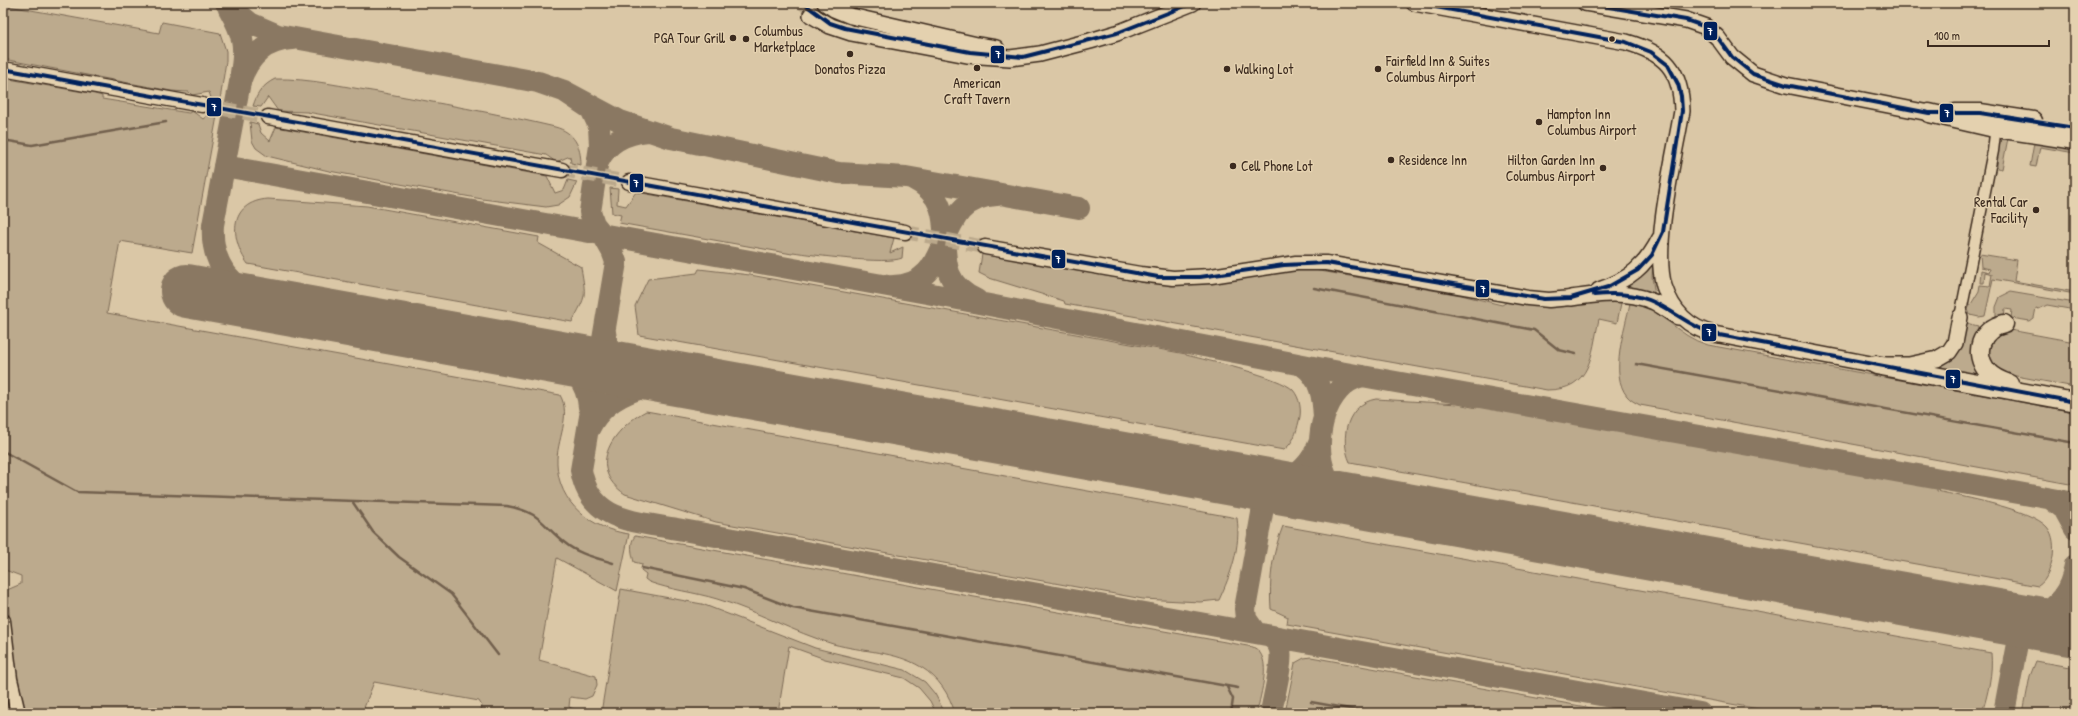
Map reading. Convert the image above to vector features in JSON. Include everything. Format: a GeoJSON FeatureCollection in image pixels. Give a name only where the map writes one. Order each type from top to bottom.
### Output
{"type":"FeatureCollection","features":[{"type":"Feature","properties":{"kind":"highway"},"geometry":{"type":"LineString","coordinates":[[1929,114],[1980,112],[2075,128]]}},
{"type":"Feature","properties":{"kind":"highway"},"geometry":{"type":"LineString","coordinates":[[1929,114],[1990,127],[2075,140]]}},
{"type":"Feature","properties":{"kind":"highway"},"geometry":{"type":"LineString","coordinates":[[2004,324],[1994,326],[1986,332],[1982,341],[1981,356],[1984,366],[1988,372],[2000,381],[2050,397]]}},
{"type":"Feature","properties":{"kind":"highway"},"geometry":{"type":"LineString","coordinates":[[1876,365],[2075,402]]}},
{"type":"Feature","properties":{"kind":"main road"},"geometry":{"type":"LineString","coordinates":[[826,3],[834,9],[851,16],[992,48],[1039,48],[1090,41]]}},
{"type":"Feature","properties":{"kind":"main road"},"geometry":{"type":"LineString","coordinates":[[811,15],[830,26],[851,33],[981,56],[1026,57],[1090,41],[1193,3]]}},
{"type":"Feature","properties":{"kind":"main road"},"geometry":{"type":"LineString","coordinates":[[1414,3],[1614,39],[1638,45],[1654,53],[1672,68],[1678,80],[1682,94],[1682,111],[1663,232],[1662,262],[1664,284],[1671,303],[1686,322]]}},
{"type":"Feature","properties":{"kind":"main road"},"geometry":{"type":"LineString","coordinates":[[1453,3],[1510,20]]}},
{"type":"Feature","properties":{"kind":"main road"},"geometry":{"type":"LineString","coordinates":[[1585,3],[1686,20],[1706,27],[1718,38],[1732,57],[1753,74],[1786,85],[1929,114]]}},
{"type":"Feature","properties":{"kind":"main road"},"geometry":{"type":"LineString","coordinates":[[1571,298],[1608,287],[1638,270],[1652,255],[1663,232]]}},
{"type":"Feature","properties":{"kind":"main road"},"geometry":{"type":"LineString","coordinates":[[1571,298],[1611,293],[1635,296],[1655,303],[1686,322],[1714,334],[1876,365],[1923,363],[1943,356],[1949,352],[1955,343],[1960,317]]}},
{"type":"Feature","properties":{"kind":"street"},"geometry":{"type":"LineString","coordinates":[[3,69],[202,105]]}},
{"type":"Feature","properties":{"kind":"street"},"geometry":{"type":"LineString","coordinates":[[268,117],[562,170]]}},
{"type":"Feature","properties":{"kind":"street"},"geometry":{"type":"LineString","coordinates":[[1960,317],[1993,151],[1995,134],[1990,127]]}},
{"type":"Feature","properties":{"kind":"street"},"geometry":{"type":"LineString","coordinates":[[629,182],[905,232]]}},
{"type":"Feature","properties":{"kind":"street"},"geometry":{"type":"LineString","coordinates":[[985,247],[1140,274],[1173,278],[1211,276],[1296,263],[1326,263],[1528,298],[1549,300],[1571,298]]}},
{"type":"Feature","properties":{"kind":"street"},"geometry":{"type":"LineString","coordinates":[[3,621],[10,679],[18,713]]}},
{"type":"Feature","properties":{"kind":"shaded area"},"geometry":{"type":"Polygon","coordinates":[[[3,5],[159,33],[162,22],[220,33],[226,51],[226,61],[220,100],[211,98],[209,92],[192,95],[189,92],[171,91],[3,59],[3,5]]]}},
{"type":"Feature","properties":{"kind":"shaded area"},"geometry":{"type":"Polygon","coordinates":[[[3,78],[95,94],[102,96],[102,99],[189,113],[192,111],[203,119],[208,115],[217,116],[192,253],[120,241],[107,313],[560,395],[563,403],[564,420],[557,455],[557,463],[563,491],[570,502],[590,520],[602,527],[629,534],[617,591],[557,558],[539,660],[596,676],[597,685],[592,696],[585,699],[570,697],[569,707],[583,713],[480,713],[482,706],[479,701],[374,682],[362,713],[25,713],[15,671],[7,590],[21,584],[21,576],[5,570],[3,552],[3,78]]]}},
{"type":"Feature","properties":{"kind":"shaded area"},"geometry":{"type":"Polygon","coordinates":[[[275,79],[314,81],[340,85],[466,108],[555,127],[562,129],[572,136],[580,152],[581,165],[571,163],[570,156],[556,162],[546,155],[307,112],[278,111],[268,97],[261,107],[253,106],[256,97],[261,90],[275,79]]]}},
{"type":"Feature","properties":{"kind":"shaded area"},"geometry":{"type":"Polygon","coordinates":[[[250,122],[258,124],[261,133],[270,141],[276,127],[547,176],[555,193],[564,190],[568,180],[577,182],[570,197],[558,205],[546,207],[482,199],[329,171],[267,156],[256,148],[252,141],[250,122]]]}},
{"type":"Feature","properties":{"kind":"shaded area"},"geometry":{"type":"Polygon","coordinates":[[[2000,136],[2008,138],[2002,169],[1997,168],[1998,140],[2000,136]]]}},
{"type":"Feature","properties":{"kind":"shaded area"},"geometry":{"type":"Polygon","coordinates":[[[2034,143],[2075,145],[2075,153],[2040,147],[2036,167],[2030,166],[2034,143]]]}},
{"type":"Feature","properties":{"kind":"shaded area"},"geometry":{"type":"Polygon","coordinates":[[[610,188],[618,189],[617,204],[626,206],[636,192],[894,238],[890,253],[903,247],[902,258],[894,260],[866,260],[793,252],[792,254],[619,223],[621,215],[612,213],[610,188]]]}},
{"type":"Feature","properties":{"kind":"shaded area"},"geometry":{"type":"Polygon","coordinates":[[[268,199],[367,206],[539,237],[538,243],[581,267],[584,285],[583,300],[572,322],[248,264],[238,243],[236,223],[240,214],[246,207],[255,202],[268,199]]]}},
{"type":"Feature","properties":{"kind":"shaded area"},"geometry":{"type":"Polygon","coordinates":[[[982,254],[1146,283],[1146,281],[1202,284],[1300,270],[1314,270],[1461,295],[1502,305],[1507,302],[1528,304],[1618,299],[1621,303],[1617,323],[1599,319],[1591,357],[1587,368],[1581,377],[1573,384],[1562,388],[1547,390],[1065,304],[1064,301],[989,278],[979,273],[982,254]]]}},
{"type":"Feature","properties":{"kind":"shaded area"},"geometry":{"type":"Polygon","coordinates":[[[1980,254],[2017,260],[2014,281],[2075,292],[2075,294],[1993,279],[1985,316],[1979,317],[1970,315],[1968,309],[1979,291],[1980,285],[1990,286],[1992,274],[1985,272],[1984,283],[1980,283],[1981,270],[1989,272],[1990,269],[1981,267],[1980,254]]]}},
{"type":"Feature","properties":{"kind":"shaded area"},"geometry":{"type":"Polygon","coordinates":[[[1653,258],[1652,277],[1655,295],[1617,289],[1653,258]]]}},
{"type":"Feature","properties":{"kind":"shaded area"},"geometry":{"type":"Polygon","coordinates":[[[699,269],[750,275],[1186,354],[1274,380],[1293,390],[1300,405],[1300,417],[1296,433],[1284,450],[639,335],[635,306],[648,279],[697,273],[699,269]]]}},
{"type":"Feature","properties":{"kind":"shaded area"},"geometry":{"type":"Polygon","coordinates":[[[2010,292],[2075,303],[2075,310],[2047,305],[2039,309],[2036,308],[2034,318],[2030,321],[2011,318],[2012,310],[2005,309],[2004,317],[1996,316],[1996,307],[2000,297],[2010,292]]]}},
{"type":"Feature","properties":{"kind":"shaded area"},"geometry":{"type":"Polygon","coordinates":[[[1633,301],[1653,310],[1687,335],[1708,345],[2075,412],[2075,485],[1640,405],[1627,396],[1622,387],[1619,376],[1622,338],[1630,303],[1633,301]]]}},
{"type":"Feature","properties":{"kind":"shaded area"},"geometry":{"type":"Polygon","coordinates":[[[1966,323],[1978,326],[1975,345],[1980,375],[1937,367],[1966,323]]]}},
{"type":"Feature","properties":{"kind":"shaded area"},"geometry":{"type":"Polygon","coordinates":[[[2010,330],[2075,342],[2075,387],[2000,373],[1994,368],[1989,355],[1990,348],[1997,336],[2010,330]]]}},
{"type":"Feature","properties":{"kind":"shaded area"},"geometry":{"type":"Polygon","coordinates":[[[1376,399],[1458,404],[1477,408],[1477,406],[1937,488],[1937,491],[2012,509],[2039,521],[2047,527],[2051,534],[2053,557],[2046,577],[2038,586],[1350,462],[1345,443],[1348,423],[1358,408],[1366,402],[1376,399]]]}},
{"type":"Feature","properties":{"kind":"shaded area"},"geometry":{"type":"Polygon","coordinates":[[[646,411],[1237,518],[1238,539],[1234,560],[1219,600],[1200,602],[1143,599],[716,522],[625,494],[613,483],[607,472],[606,460],[608,449],[624,427],[634,418],[646,411]]]}},
{"type":"Feature","properties":{"kind":"shaded area"},"geometry":{"type":"Polygon","coordinates":[[[1283,526],[1991,653],[1991,676],[1988,690],[1982,713],[1781,713],[1287,624],[1288,617],[1271,609],[1270,598],[1272,567],[1276,547],[1283,526]]]}},
{"type":"Feature","properties":{"kind":"shaded area"},"geometry":{"type":"Polygon","coordinates":[[[635,536],[1253,647],[1259,652],[1263,659],[1264,667],[1263,686],[1257,713],[955,713],[950,699],[938,681],[927,671],[911,662],[890,655],[833,644],[804,634],[732,604],[649,582],[645,579],[646,574],[641,570],[642,564],[634,562],[632,542],[635,536]]]}},
{"type":"Feature","properties":{"kind":"shaded area"},"geometry":{"type":"Polygon","coordinates":[[[621,589],[702,604],[815,648],[905,670],[925,682],[935,694],[945,713],[936,713],[930,701],[919,688],[904,678],[825,659],[789,646],[778,713],[601,713],[621,589]]]}},
{"type":"Feature","properties":{"kind":"shaded area"},"geometry":{"type":"Polygon","coordinates":[[[1311,657],[1619,713],[1285,713],[1295,663],[1304,658],[1311,657]]]}},
{"type":"Feature","properties":{"kind":"shaded area"},"geometry":{"type":"Polygon","coordinates":[[[2036,661],[2075,668],[2075,713],[2023,713],[2030,676],[2036,661]]]}},
{"type":"Feature","properties":{"kind":"waterway"},"geometry":{"type":"LineString","coordinates":[[3,140],[32,145],[166,122]]}},
{"type":"Feature","properties":{"kind":"waterway"},"geometry":{"type":"LineString","coordinates":[[1314,288],[1534,330],[1559,350],[1576,354]]}},
{"type":"Feature","properties":{"kind":"waterway"},"geometry":{"type":"LineString","coordinates":[[1636,364],[2075,443]]}},
{"type":"Feature","properties":{"kind":"waterway"},"geometry":{"type":"LineString","coordinates":[[3,451],[77,492],[507,506],[519,509],[534,516],[570,547],[588,555],[613,563]]}},
{"type":"Feature","properties":{"kind":"waterway"},"geometry":{"type":"LineString","coordinates":[[352,501],[373,532],[399,557],[451,594],[498,655]]}},
{"type":"Feature","properties":{"kind":"waterway"},"geometry":{"type":"LineString","coordinates":[[642,568],[744,589],[793,608],[1238,688]]}},
{"type":"Feature","properties":{"kind":"waterway"},"geometry":{"type":"LineString","coordinates":[[1227,687],[1233,699],[1231,713]]}},
{"type":"Feature","properties":{"kind":"waterway"},"geometry":{"type":"LineString","coordinates":[[1311,702],[1372,713]]}},
{"type":"Feature","properties":{"kind":"taxiway"},"geometry":{"type":"LineString","coordinates":[[226,3],[250,23],[278,35],[538,82],[564,91],[620,121],[671,138],[839,173],[906,177],[1079,208]]}},
{"type":"Feature","properties":{"kind":"taxiway"},"geometry":{"type":"LineString","coordinates":[[229,9],[242,40],[243,55],[241,73]]}},
{"type":"Feature","properties":{"kind":"taxiway"},"geometry":{"type":"LineString","coordinates":[[271,306],[246,292],[227,275],[216,254],[213,240],[213,225],[240,82],[243,73],[253,58],[266,46],[283,40],[293,39]]}},
{"type":"Feature","properties":{"kind":"taxiway"},"geometry":{"type":"LineString","coordinates":[[564,91],[591,109],[599,126],[600,146],[590,212],[594,224],[603,235],[616,262],[581,470],[586,487],[594,500],[604,509],[616,516],[645,524],[1700,713]]}},
{"type":"Feature","properties":{"kind":"taxiway"},"geometry":{"type":"LineString","coordinates":[[598,162],[607,149],[618,140],[625,136],[648,131]]}},
{"type":"Feature","properties":{"kind":"taxiway"},"geometry":{"type":"LineString","coordinates":[[224,166],[932,294],[1334,371],[2075,503]]}},
{"type":"Feature","properties":{"kind":"taxiway"},"geometry":{"type":"LineString","coordinates":[[913,179],[931,192],[940,207],[944,223],[946,258],[949,274],[959,288],[977,300]]}},
{"type":"Feature","properties":{"kind":"taxiway"},"geometry":{"type":"LineString","coordinates":[[893,286],[914,282],[927,272],[937,258],[951,225],[961,210],[975,200],[997,195]]}},
{"type":"Feature","properties":{"kind":"taxiway"},"geometry":{"type":"LineString","coordinates":[[605,332],[608,346],[614,357],[623,365],[636,371]]}},
{"type":"Feature","properties":{"kind":"taxiway"},"geometry":{"type":"LineString","coordinates":[[549,356],[565,364],[577,375],[585,389],[589,407]]}},
{"type":"Feature","properties":{"kind":"taxiway"},"geometry":{"type":"LineString","coordinates":[[1302,365],[1313,376],[1320,388],[1324,418]]}},
{"type":"Feature","properties":{"kind":"taxiway"},"geometry":{"type":"LineString","coordinates":[[1363,376],[1350,381],[1339,390],[1330,402],[1324,416],[1320,447],[1322,462],[1329,481],[1344,494],[1368,503]]}},
{"type":"Feature","properties":{"kind":"taxiway"},"geometry":{"type":"LineString","coordinates":[[589,429],[598,415],[609,404],[621,396],[651,386],[682,382],[697,382]]}},
{"type":"Feature","properties":{"kind":"taxiway"},"geometry":{"type":"LineString","coordinates":[[1256,633],[1246,619],[1245,609],[1264,502],[1267,497],[1304,468],[1313,456],[1320,441]]}},
{"type":"Feature","properties":{"kind":"taxiway"},"geometry":{"type":"LineString","coordinates":[[1242,480],[1253,485],[1260,491],[1263,500],[1262,512]]}},
{"type":"Feature","properties":{"kind":"taxiway"},"geometry":{"type":"LineString","coordinates":[[2051,499],[2064,509],[2075,529]]}},
{"type":"Feature","properties":{"kind":"taxiway"},"geometry":{"type":"LineString","coordinates":[[2004,713],[2019,633],[2061,598],[2072,579],[2075,565]]}},
{"type":"Feature","properties":{"kind":"taxiway"},"geometry":{"type":"LineString","coordinates":[[1995,616],[2011,624],[2017,640]]}},
{"type":"Feature","properties":{"kind":"taxiway"},"geometry":{"type":"LineString","coordinates":[[1262,634],[1274,639],[1278,644],[1281,656],[1271,713]]}},
{"type":"Feature","properties":{"kind":"runway"},"geometry":{"type":"LineString","coordinates":[[187,291],[2075,630]]}},
{"type":"Feature","properties":{"kind":"tunnel"},"geometry":{"type":"LineString","coordinates":[[803,3],[825,19]]}},
{"type":"Feature","properties":{"kind":"tunnel"},"geometry":{"type":"LineString","coordinates":[[202,105],[268,117]]}},
{"type":"Feature","properties":{"kind":"tunnel"},"geometry":{"type":"LineString","coordinates":[[562,170],[629,182]]}},
{"type":"Feature","properties":{"kind":"tunnel"},"geometry":{"type":"LineString","coordinates":[[905,232],[985,247]]}},
{"type":"Feature","properties":{"kind":"transit line","name":"7"},"geometry":{"type":"LineString","coordinates":[[803,3],[830,23],[845,28],[970,52],[1023,57],[1117,33],[1193,3]]}},
{"type":"Feature","properties":{"kind":"transit line","name":"7"},"geometry":{"type":"LineString","coordinates":[[3,69],[1158,277],[1200,277],[1284,265],[1326,263],[1544,299],[1571,298],[1608,287],[1638,270],[1652,255],[1663,232],[1682,111],[1681,96],[1678,84],[1668,65],[1651,52],[1626,42],[1414,3]]}},
{"type":"Feature","properties":{"kind":"transit line","name":"7"},"geometry":{"type":"LineString","coordinates":[[1585,3],[1686,20],[1706,27],[1718,38],[1732,57],[1753,74],[1786,85],[1929,113],[1980,113],[2075,128]]}},
{"type":"Feature","properties":{"kind":"transit line","name":"7"},"geometry":{"type":"LineString","coordinates":[[1594,295],[1622,294],[1649,300],[1697,327],[1714,334],[2075,402]]}},
{"type":"Feature","properties":{"kind":"place","name":"PGA Tour Grill"},"geometry":{"type":"Point","coordinates":[733,38]}},
{"type":"Feature","properties":{"kind":"place","name":"Columbus Marketplace"},"geometry":{"type":"Point","coordinates":[746,39]}},
{"type":"Feature","properties":{"kind":"place","name":"Donatos Pizza"},"geometry":{"type":"Point","coordinates":[850,54]}},
{"type":"Feature","properties":{"kind":"place","name":"American Craft Tavern"},"geometry":{"type":"Point","coordinates":[977,68]}},
{"type":"Feature","properties":{"kind":"place","name":"Walking Lot"},"geometry":{"type":"Point","coordinates":[1227,69]}},
{"type":"Feature","properties":{"kind":"place","name":"Fairfield Inn & Suites Columbus Airport"},"geometry":{"type":"Point","coordinates":[1378,69]}},
{"type":"Feature","properties":{"kind":"place","name":"Hampton Inn Columbus Airport"},"geometry":{"type":"Point","coordinates":[1539,122]}},
{"type":"Feature","properties":{"kind":"place","name":"Residence Inn"},"geometry":{"type":"Point","coordinates":[1391,160]}},
{"type":"Feature","properties":{"kind":"place","name":"Cell Phone Lot"},"geometry":{"type":"Point","coordinates":[1233,166]}},
{"type":"Feature","properties":{"kind":"place","name":"Hilton Garden Inn Columbus Airport"},"geometry":{"type":"Point","coordinates":[1603,168]}},
{"type":"Feature","properties":{"kind":"place","name":"Rental Car Facility"},"geometry":{"type":"Point","coordinates":[2036,210]}}]}
